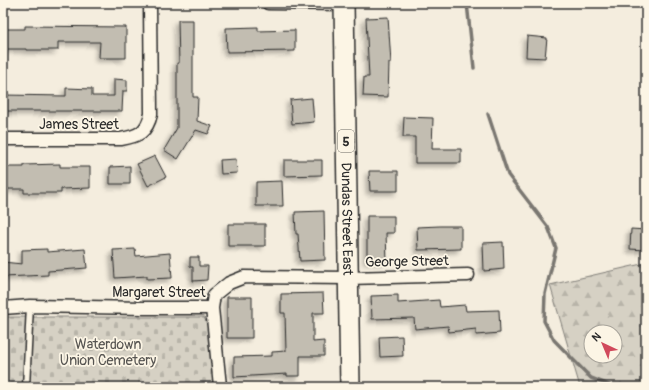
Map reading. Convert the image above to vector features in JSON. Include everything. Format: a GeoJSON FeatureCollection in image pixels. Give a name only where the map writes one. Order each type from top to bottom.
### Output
{"type":"FeatureCollection","features":[{"type":"Feature","properties":{"kind":"main road","name":"Dundas Street East"},"geometry":{"type":"LineString","coordinates":[[344,4],[350,387]]}},
{"type":"Feature","properties":{"kind":"street","name":"James Street"},"geometry":{"type":"LineString","coordinates":[[3,139],[121,139],[132,138],[146,129],[150,121],[151,114],[150,3]]}},
{"type":"Feature","properties":{"kind":"street"},"geometry":{"type":"LineString","coordinates":[[268,3],[344,4]]}},
{"type":"Feature","properties":{"kind":"street","name":"George Street"},"geometry":{"type":"LineString","coordinates":[[348,278],[468,275]]}},
{"type":"Feature","properties":{"kind":"street","name":"Margaret Street"},"geometry":{"type":"LineString","coordinates":[[3,308],[30,306],[212,308],[214,295],[229,283],[244,277],[348,278]]}},
{"type":"Feature","properties":{"kind":"street"},"geometry":{"type":"LineString","coordinates":[[212,308],[220,386],[222,387]]}},
{"type":"Feature","properties":{"kind":"lane"},"geometry":{"type":"LineString","coordinates":[[26,387],[30,306]]}},
{"type":"Feature","properties":{"kind":"green space"},"geometry":{"type":"Polygon","coordinates":[[[646,263],[646,387],[580,387],[550,285],[646,263]]]}},
{"type":"Feature","properties":{"kind":"green space","name":"Waterdown Union Cemetery"},"geometry":{"type":"Polygon","coordinates":[[[3,317],[204,317],[213,340],[214,387],[3,387],[3,317]]]}},
{"type":"Feature","properties":{"kind":"building"},"geometry":{"type":"Polygon","coordinates":[[[388,17],[391,63],[389,63],[388,97],[363,96],[364,77],[369,77],[366,18],[388,17]]]}},
{"type":"Feature","properties":{"kind":"building"},"geometry":{"type":"Polygon","coordinates":[[[178,20],[193,20],[193,97],[198,97],[197,121],[212,126],[208,134],[196,130],[178,159],[164,150],[177,128],[177,63],[179,63],[178,20]]]}},
{"type":"Feature","properties":{"kind":"building"},"geometry":{"type":"Polygon","coordinates":[[[25,26],[126,27],[126,58],[99,58],[100,42],[58,42],[58,50],[3,49],[3,29],[25,29],[25,26]]]}},
{"type":"Feature","properties":{"kind":"building"},"geometry":{"type":"Polygon","coordinates":[[[258,27],[258,31],[295,30],[295,51],[227,52],[226,28],[258,27]]]}},
{"type":"Feature","properties":{"kind":"building"},"geometry":{"type":"Polygon","coordinates":[[[527,36],[547,38],[545,58],[526,57],[527,36]]]}},
{"type":"Feature","properties":{"kind":"building"},"geometry":{"type":"Polygon","coordinates":[[[114,79],[127,80],[127,91],[123,91],[122,111],[3,111],[3,95],[66,96],[66,88],[92,89],[92,96],[114,96],[114,79]]]}},
{"type":"Feature","properties":{"kind":"building"},"geometry":{"type":"Polygon","coordinates":[[[312,98],[314,122],[292,124],[290,100],[312,98]]]}},
{"type":"Feature","properties":{"kind":"building"},"geometry":{"type":"Polygon","coordinates":[[[404,117],[433,118],[432,149],[461,149],[461,163],[415,163],[415,137],[403,137],[404,117]]]}},
{"type":"Feature","properties":{"kind":"building"},"geometry":{"type":"Polygon","coordinates":[[[155,156],[166,177],[148,186],[137,164],[155,156]]]}},
{"type":"Feature","properties":{"kind":"building"},"geometry":{"type":"Polygon","coordinates":[[[236,159],[237,173],[221,174],[220,160],[236,159]]]}},
{"type":"Feature","properties":{"kind":"building"},"geometry":{"type":"Polygon","coordinates":[[[284,160],[322,160],[322,175],[284,176],[284,160]]]}},
{"type":"Feature","properties":{"kind":"building"},"geometry":{"type":"Polygon","coordinates":[[[60,164],[60,167],[90,167],[90,188],[61,189],[61,193],[24,193],[24,189],[3,189],[3,167],[60,164]]]}},
{"type":"Feature","properties":{"kind":"building"},"geometry":{"type":"Polygon","coordinates":[[[130,166],[130,184],[110,184],[110,167],[130,166]]]}},
{"type":"Feature","properties":{"kind":"building"},"geometry":{"type":"Polygon","coordinates":[[[369,171],[398,171],[398,191],[370,191],[369,171]]]}},
{"type":"Feature","properties":{"kind":"building"},"geometry":{"type":"Polygon","coordinates":[[[282,181],[283,206],[256,206],[256,182],[282,181]]]}},
{"type":"Feature","properties":{"kind":"building"},"geometry":{"type":"Polygon","coordinates":[[[324,211],[325,260],[300,261],[298,234],[296,234],[295,212],[324,211]]]}},
{"type":"Feature","properties":{"kind":"building"},"geometry":{"type":"Polygon","coordinates":[[[367,216],[394,216],[394,233],[386,233],[387,261],[367,261],[367,216]]]}},
{"type":"Feature","properties":{"kind":"building"},"geometry":{"type":"Polygon","coordinates":[[[228,224],[265,224],[265,246],[228,246],[228,224]]]}},
{"type":"Feature","properties":{"kind":"building"},"geometry":{"type":"Polygon","coordinates":[[[461,226],[461,249],[418,250],[417,227],[461,226]]]}},
{"type":"Feature","properties":{"kind":"building"},"geometry":{"type":"Polygon","coordinates":[[[631,229],[646,230],[646,250],[630,249],[631,229]]]}},
{"type":"Feature","properties":{"kind":"building"},"geometry":{"type":"Polygon","coordinates":[[[503,242],[504,269],[484,271],[483,243],[503,242]]]}},
{"type":"Feature","properties":{"kind":"building"},"geometry":{"type":"Polygon","coordinates":[[[47,249],[47,252],[85,249],[87,268],[48,271],[48,275],[3,277],[3,262],[22,264],[22,250],[47,249]]]}},
{"type":"Feature","properties":{"kind":"building"},"geometry":{"type":"Polygon","coordinates":[[[135,249],[136,256],[170,253],[172,278],[147,279],[147,276],[115,278],[113,250],[135,249]]]}},
{"type":"Feature","properties":{"kind":"building"},"geometry":{"type":"Polygon","coordinates":[[[190,257],[199,257],[199,266],[208,266],[207,280],[193,281],[193,267],[190,267],[190,257]]]}},
{"type":"Feature","properties":{"kind":"building"},"geometry":{"type":"Polygon","coordinates":[[[323,293],[324,313],[313,313],[313,342],[324,341],[324,356],[300,356],[300,376],[287,376],[287,374],[234,377],[234,357],[272,356],[272,352],[286,351],[285,313],[281,313],[281,294],[323,293]]]}},
{"type":"Feature","properties":{"kind":"building"},"geometry":{"type":"Polygon","coordinates":[[[398,295],[398,303],[439,300],[440,307],[465,305],[466,311],[499,310],[500,333],[476,335],[476,329],[449,332],[448,326],[415,329],[414,318],[372,319],[371,296],[398,295]]]}},
{"type":"Feature","properties":{"kind":"building"},"geometry":{"type":"Polygon","coordinates":[[[227,297],[252,297],[252,338],[227,338],[227,297]]]}},
{"type":"Feature","properties":{"kind":"building"},"geometry":{"type":"Polygon","coordinates":[[[402,336],[403,356],[380,357],[379,337],[402,336]]]}},
{"type":"Feature","properties":{"kind":"waterway"},"geometry":{"type":"LineString","coordinates":[[467,3],[474,68]]}},
{"type":"Feature","properties":{"kind":"waterway"},"geometry":{"type":"LineString","coordinates":[[488,114],[508,175],[548,227],[556,248],[545,294],[544,321],[554,340],[591,378],[614,387]]}}]}
